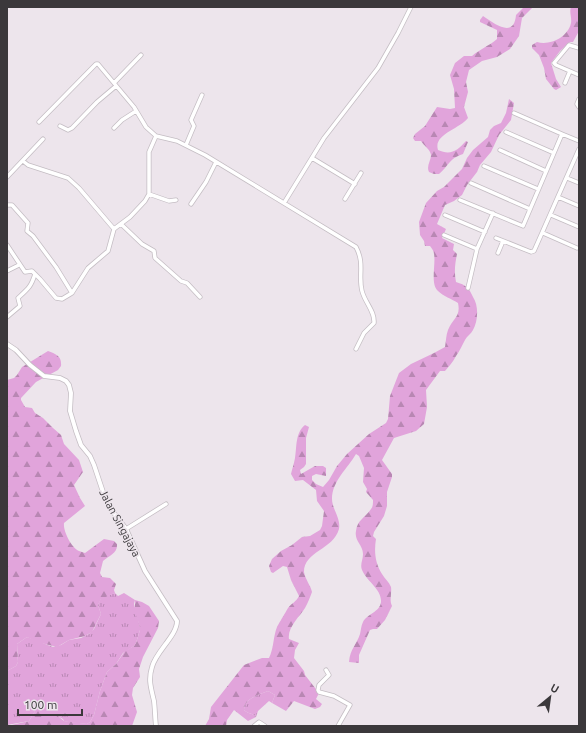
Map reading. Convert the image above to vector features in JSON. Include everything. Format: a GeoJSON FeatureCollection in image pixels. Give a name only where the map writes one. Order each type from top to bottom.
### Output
{"type":"FeatureCollection","features":[{"type":"Feature","properties":{"kind":"street"},"geometry":{"type":"LineString","coordinates":[[284,203],[328,133],[378,68],[398,34],[411,7]]}},
{"type":"Feature","properties":{"kind":"street"},"geometry":{"type":"LineString","coordinates":[[579,48],[569,45],[554,63],[579,75]]}},
{"type":"Feature","properties":{"kind":"street"},"geometry":{"type":"LineString","coordinates":[[60,126],[68,130],[72,128],[141,55]]}},
{"type":"Feature","properties":{"kind":"street"},"geometry":{"type":"LineString","coordinates":[[39,122],[96,63],[115,84],[136,111],[146,127],[156,136],[186,145],[284,203],[308,219],[338,234],[358,250],[362,262],[362,293],[374,319],[373,325],[362,336],[356,349]]}},
{"type":"Feature","properties":{"kind":"street"},"geometry":{"type":"LineString","coordinates":[[565,83],[570,72]]}},
{"type":"Feature","properties":{"kind":"street"},"geometry":{"type":"LineString","coordinates":[[186,145],[194,126],[191,120],[202,95]]}},
{"type":"Feature","properties":{"kind":"street"},"geometry":{"type":"LineString","coordinates":[[579,99],[577,104],[579,107]]}},
{"type":"Feature","properties":{"kind":"street"},"geometry":{"type":"LineString","coordinates":[[114,128],[122,120],[136,111]]}},
{"type":"Feature","properties":{"kind":"street"},"geometry":{"type":"LineString","coordinates":[[514,113],[579,141]]}},
{"type":"Feature","properties":{"kind":"street"},"geometry":{"type":"LineString","coordinates":[[506,132],[554,153]]}},
{"type":"Feature","properties":{"kind":"street"},"geometry":{"type":"LineString","coordinates":[[460,200],[523,226],[562,134]]}},
{"type":"Feature","properties":{"kind":"street"},"geometry":{"type":"LineString","coordinates":[[7,245],[26,273],[31,271],[35,274],[56,298],[62,299],[72,292],[88,268],[108,251],[114,229],[142,206],[149,194],[149,152],[156,136]]}},
{"type":"Feature","properties":{"kind":"street"},"geometry":{"type":"LineString","coordinates":[[7,177],[43,139]]}},
{"type":"Feature","properties":{"kind":"street"},"geometry":{"type":"LineString","coordinates":[[496,238],[533,252],[578,155],[579,149]]}},
{"type":"Feature","properties":{"kind":"street"},"geometry":{"type":"LineString","coordinates":[[500,150],[546,171]]}},
{"type":"Feature","properties":{"kind":"street"},"geometry":{"type":"LineString","coordinates":[[312,158],[355,184]]}},
{"type":"Feature","properties":{"kind":"street"},"geometry":{"type":"LineString","coordinates":[[23,161],[28,165],[68,178],[114,229]]}},
{"type":"Feature","properties":{"kind":"street"},"geometry":{"type":"LineString","coordinates":[[191,204],[206,182],[216,162]]}},
{"type":"Feature","properties":{"kind":"street"},"geometry":{"type":"LineString","coordinates":[[484,166],[538,189]]}},
{"type":"Feature","properties":{"kind":"street"},"geometry":{"type":"LineString","coordinates":[[345,199],[361,173]]}},
{"type":"Feature","properties":{"kind":"street"},"geometry":{"type":"LineString","coordinates":[[567,178],[579,183]]}},
{"type":"Feature","properties":{"kind":"street"},"geometry":{"type":"LineString","coordinates":[[471,183],[530,209]]}},
{"type":"Feature","properties":{"kind":"street"},"geometry":{"type":"LineString","coordinates":[[149,194],[169,201],[176,200]]}},
{"type":"Feature","properties":{"kind":"street"},"geometry":{"type":"LineString","coordinates":[[558,197],[579,206]]}},
{"type":"Feature","properties":{"kind":"street"},"geometry":{"type":"LineString","coordinates":[[7,205],[12,205],[28,223],[27,231],[33,236],[56,267],[72,292]]}},
{"type":"Feature","properties":{"kind":"street"},"geometry":{"type":"LineString","coordinates":[[468,288],[477,249],[493,213]]}},
{"type":"Feature","properties":{"kind":"street"},"geometry":{"type":"LineString","coordinates":[[445,215],[485,232]]}},
{"type":"Feature","properties":{"kind":"street"},"geometry":{"type":"LineString","coordinates":[[550,215],[579,227]]}},
{"type":"Feature","properties":{"kind":"street"},"geometry":{"type":"LineString","coordinates":[[121,224],[142,244],[154,251],[155,258],[181,281],[187,283],[200,297]]}},
{"type":"Feature","properties":{"kind":"street"},"geometry":{"type":"LineString","coordinates":[[543,233],[577,248]]}},
{"type":"Feature","properties":{"kind":"street"},"geometry":{"type":"LineString","coordinates":[[444,235],[477,249]]}},
{"type":"Feature","properties":{"kind":"street"},"geometry":{"type":"LineString","coordinates":[[498,253],[503,241]]}},
{"type":"Feature","properties":{"kind":"street"},"geometry":{"type":"LineString","coordinates":[[7,271],[20,265]]}},
{"type":"Feature","properties":{"kind":"street"},"geometry":{"type":"LineString","coordinates":[[7,317],[20,306],[18,298],[32,285],[35,274]]}},
{"type":"Feature","properties":{"kind":"street","name":"Jalan Singajaya"},"geometry":{"type":"LineString","coordinates":[[7,344],[16,350],[30,365],[44,376],[60,378],[66,381],[69,385],[71,393],[70,411],[81,445],[90,456],[105,498],[113,512],[126,529],[145,572],[177,621],[177,628],[155,659],[150,671],[149,683],[154,702],[156,726]]}},
{"type":"Feature","properties":{"kind":"street"},"geometry":{"type":"LineString","coordinates":[[126,529],[166,504]]}},
{"type":"Feature","properties":{"kind":"street"},"geometry":{"type":"LineString","coordinates":[[326,670],[329,675],[319,685],[319,692],[334,696],[350,705],[338,726]]}},
{"type":"Feature","properties":{"kind":"street"},"geometry":{"type":"LineString","coordinates":[[254,726],[259,722],[265,726]]}},
{"type":"Feature","properties":{"kind":"green space"},"geometry":{"type":"Polygon","coordinates":[[[524,7],[533,7],[522,18],[519,36],[510,49],[497,57],[482,61],[469,70],[466,82],[468,92],[464,107],[468,118],[439,140],[438,150],[443,152],[454,151],[466,141],[468,142],[463,154],[451,160],[439,174],[429,172],[428,168],[431,155],[421,141],[415,141],[413,138],[415,134],[425,126],[437,107],[450,109],[455,108],[454,89],[450,75],[455,63],[464,56],[472,56],[497,39],[497,30],[480,22],[483,16],[499,26],[508,28],[512,26],[515,22],[516,15],[524,7]]]}},
{"type":"Feature","properties":{"kind":"green space"},"geometry":{"type":"Polygon","coordinates":[[[571,7],[579,7],[579,31],[573,42],[570,42],[560,51],[551,63],[556,79],[561,87],[556,90],[546,79],[539,55],[532,48],[532,45],[537,42],[547,43],[562,36],[569,28],[571,23],[571,7]]]}},
{"type":"Feature","properties":{"kind":"green space"},"geometry":{"type":"Polygon","coordinates":[[[509,99],[514,103],[511,120],[499,135],[491,152],[480,165],[462,195],[445,205],[437,224],[446,229],[442,238],[454,244],[453,250],[457,254],[455,268],[456,282],[467,287],[475,301],[477,318],[475,326],[451,364],[445,371],[440,371],[426,390],[427,407],[424,424],[416,431],[394,438],[382,460],[392,474],[392,477],[387,492],[387,506],[384,516],[373,536],[376,539],[376,561],[382,574],[391,587],[392,606],[385,620],[377,629],[370,630],[359,655],[359,663],[349,662],[351,654],[359,638],[363,622],[367,617],[376,611],[381,602],[379,594],[362,570],[361,565],[363,551],[356,538],[358,524],[372,508],[373,500],[366,492],[367,489],[363,482],[364,468],[359,456],[356,454],[337,481],[333,492],[332,503],[339,521],[339,529],[331,542],[313,555],[305,565],[304,572],[312,592],[306,606],[292,626],[289,635],[289,639],[299,643],[295,650],[294,658],[319,693],[316,699],[322,704],[320,707],[315,709],[294,701],[286,711],[272,703],[275,695],[268,691],[249,700],[245,706],[244,710],[256,717],[248,721],[234,710],[227,720],[226,726],[205,726],[209,719],[211,707],[244,665],[262,658],[269,658],[277,627],[288,608],[297,600],[299,596],[291,580],[287,567],[283,566],[273,573],[271,572],[269,566],[272,559],[302,537],[310,536],[320,530],[322,526],[324,511],[317,501],[316,490],[303,480],[295,481],[291,474],[297,440],[302,428],[305,425],[309,427],[306,438],[306,464],[300,470],[301,474],[315,466],[323,466],[326,468],[326,476],[316,474],[312,476],[312,480],[316,484],[323,487],[347,454],[369,434],[386,423],[388,419],[390,396],[399,373],[411,364],[445,347],[448,330],[457,315],[459,308],[458,303],[438,291],[434,284],[434,252],[430,246],[425,246],[420,235],[419,222],[426,203],[462,169],[473,150],[488,137],[490,130],[494,126],[501,123],[506,113],[509,99]]]}},
{"type":"Feature","properties":{"kind":"green space"},"geometry":{"type":"Polygon","coordinates":[[[48,351],[56,354],[61,360],[61,366],[58,370],[36,382],[21,398],[21,400],[25,407],[32,408],[35,413],[43,418],[61,435],[64,444],[79,460],[83,472],[74,485],[85,506],[64,523],[65,530],[73,546],[79,551],[85,553],[104,539],[114,541],[117,544],[115,552],[103,561],[100,573],[102,577],[110,578],[116,584],[114,590],[115,593],[101,599],[98,605],[101,614],[92,632],[85,636],[69,640],[57,647],[37,642],[27,637],[17,644],[18,662],[16,666],[7,671],[7,380],[14,378],[22,367],[48,351]]]}},
{"type":"Feature","properties":{"kind":"green space"},"geometry":{"type":"Polygon","coordinates":[[[115,593],[118,596],[124,593],[135,600],[134,604],[140,630],[134,646],[123,653],[116,664],[107,672],[100,691],[94,715],[90,722],[87,724],[64,721],[63,719],[40,707],[37,708],[29,721],[7,725],[7,671],[16,666],[18,662],[17,644],[27,637],[53,647],[89,634],[94,629],[101,614],[98,605],[101,598],[115,593]]]}},
{"type":"Feature","properties":{"kind":"green space"},"geometry":{"type":"Polygon","coordinates":[[[135,600],[149,606],[159,621],[158,628],[143,657],[139,669],[140,677],[133,688],[132,695],[137,712],[132,726],[7,726],[29,721],[37,708],[41,707],[53,712],[64,721],[87,724],[90,722],[94,715],[100,691],[107,672],[116,664],[125,651],[134,646],[136,643],[140,627],[135,612],[135,600]]]}},
{"type":"Feature","properties":{"kind":"green space"},"geometry":{"type":"Polygon","coordinates":[[[268,691],[275,695],[272,703],[269,701],[258,711],[256,717],[244,710],[249,700],[268,691]]]}}]}
